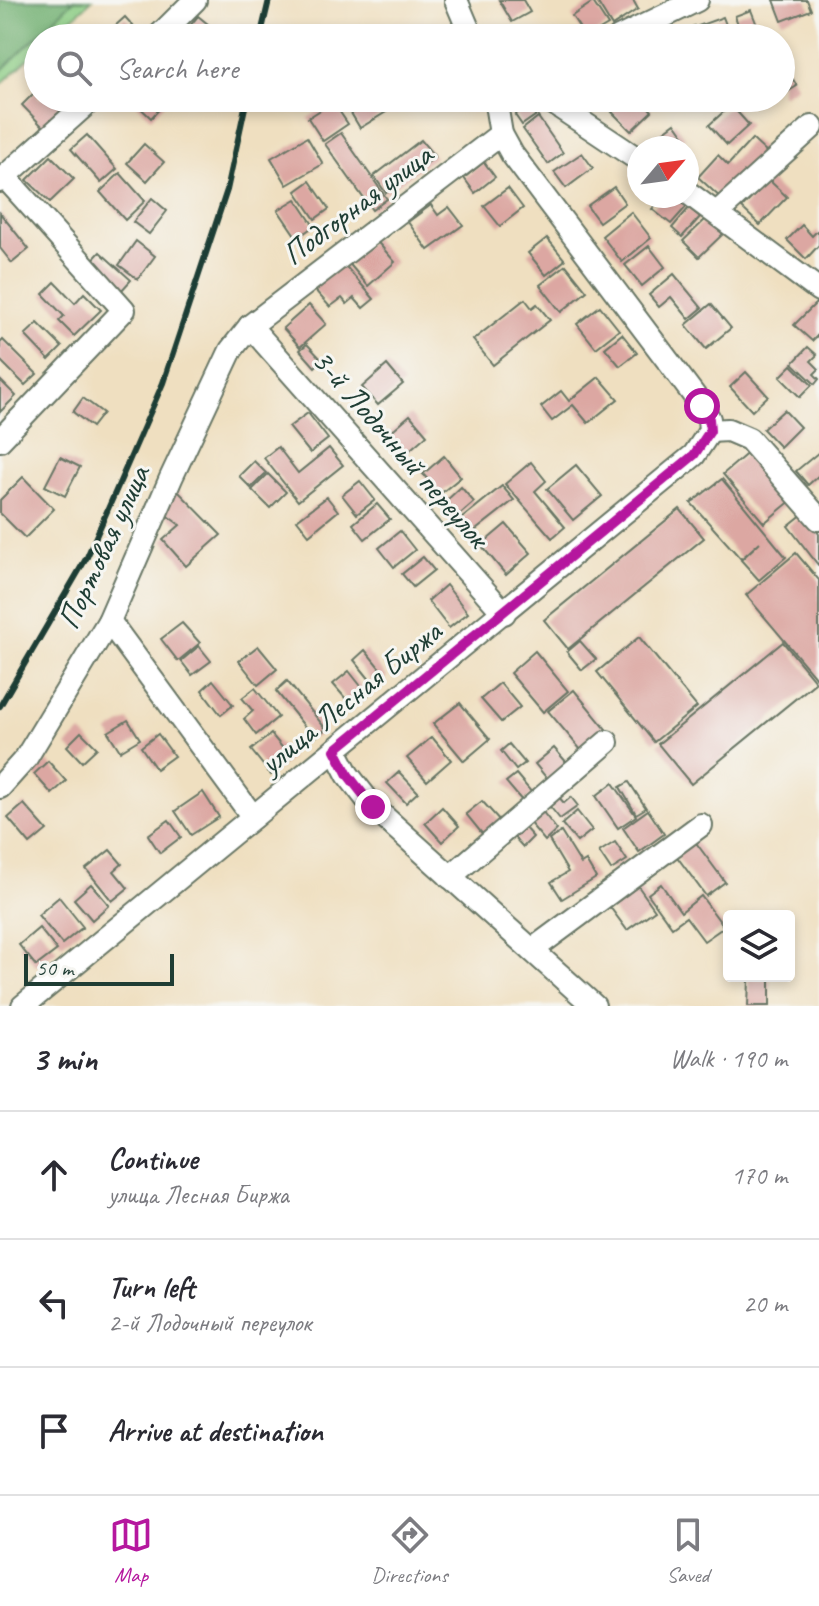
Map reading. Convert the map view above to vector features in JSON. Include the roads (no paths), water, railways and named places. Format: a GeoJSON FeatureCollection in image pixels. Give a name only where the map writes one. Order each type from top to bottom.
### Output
{"type":"FeatureCollection","features":[{"type":"Feature","properties":{"kind":"street"},"geometry":{"type":"LineString","coordinates":[[171,24],[195,0]]}},
{"type":"Feature","properties":{"kind":"street"},"geometry":{"type":"LineString","coordinates":[[456,0],[466,24]]}},
{"type":"Feature","properties":{"kind":"street"},"geometry":{"type":"LineString","coordinates":[[648,24],[697,0]]}},
{"type":"Feature","properties":{"kind":"street"},"geometry":{"type":"LineString","coordinates":[[0,440],[124,310],[3,179],[77,112]]}},
{"type":"Feature","properties":{"kind":"street"},"geometry":{"type":"LineString","coordinates":[[497,112],[501,134],[512,154],[702,406],[709,419],[710,431],[728,430],[749,439],[819,519]]}},
{"type":"Feature","properties":{"kind":"street"},"geometry":{"type":"LineString","coordinates":[[567,112],[627,152]]}},
{"type":"Feature","properties":{"kind":"street"},"geometry":{"type":"LineString","coordinates":[[717,213],[812,127]]}},
{"type":"Feature","properties":{"kind":"street","name":"Подгорная улица"},"geometry":{"type":"LineString","coordinates":[[250,326],[501,134]]}},
{"type":"Feature","properties":{"kind":"street"},"geometry":{"type":"LineString","coordinates":[[699,200],[819,290]]}},
{"type":"Feature","properties":{"kind":"street"},"geometry":{"type":"LineString","coordinates":[[797,273],[819,262]]}},
{"type":"Feature","properties":{"kind":"street","name":"3-й Лодочный переулок"},"geometry":{"type":"LineString","coordinates":[[250,326],[504,613]]}},
{"type":"Feature","properties":{"kind":"street","name":"Портовая улица"},"geometry":{"type":"LineString","coordinates":[[0,787],[26,758],[109,621],[231,350],[250,326]]}},
{"type":"Feature","properties":{"kind":"street","name":"улица Лесная Биржа"},"geometry":{"type":"LineString","coordinates":[[23,1006],[694,455],[710,431]]}},
{"type":"Feature","properties":{"kind":"street"},"geometry":{"type":"LineString","coordinates":[[109,621],[253,817]]}},
{"type":"Feature","properties":{"kind":"street"},"geometry":{"type":"LineString","coordinates":[[450,877],[607,742]]}},
{"type":"Feature","properties":{"kind":"street"},"geometry":{"type":"LineString","coordinates":[[335,750],[348,775],[373,807],[594,1006]]}},
{"type":"Feature","properties":{"kind":"street"},"geometry":{"type":"LineString","coordinates":[[532,950],[701,825]]}},
{"type":"Feature","properties":{"kind":"railway"},"geometry":{"type":"LineString","coordinates":[[263,24],[269,0]]}},
{"type":"Feature","properties":{"kind":"railway"},"geometry":{"type":"LineString","coordinates":[[0,706],[87,557],[163,383],[227,190],[244,112]]}}]}
